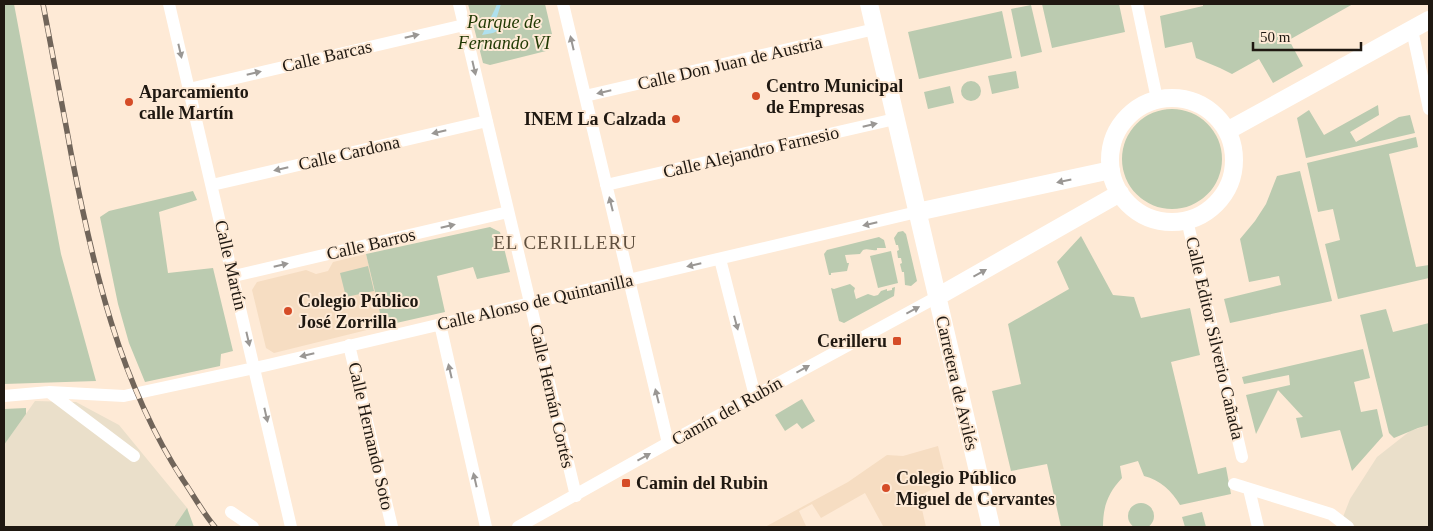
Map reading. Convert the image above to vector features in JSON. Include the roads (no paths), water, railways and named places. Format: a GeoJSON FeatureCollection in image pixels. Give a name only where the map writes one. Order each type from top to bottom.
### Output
{"type":"FeatureCollection","features":[{"type":"Feature","properties":{"kind":"street","name":"Calle Martín"},"geometry":{"type":"LineString","coordinates":[[169,4],[234,276],[291,527]]}},
{"type":"Feature","properties":{"kind":"street","name":"Calle Hernán Cortés"},"geometry":{"type":"LineString","coordinates":[[459,4],[576,496]]}},
{"type":"Feature","properties":{"kind":"street"},"geometry":{"type":"LineString","coordinates":[[563,4],[668,443]]}},
{"type":"Feature","properties":{"kind":"street","name":"Carretera de Avilés"},"geometry":{"type":"LineString","coordinates":[[869,4],[992,527]]}},
{"type":"Feature","properties":{"kind":"street"},"geometry":{"type":"LineString","coordinates":[[1136,4],[1157,99]]}},
{"type":"Feature","properties":{"kind":"street"},"geometry":{"type":"LineString","coordinates":[[1227,131],[1429,20]]}},
{"type":"Feature","properties":{"kind":"street","name":"Calle Barcas"},"geometry":{"type":"LineString","coordinates":[[189,88],[464,25]]}},
{"type":"Feature","properties":{"kind":"street","name":"Calle Don Juan de Austria"},"geometry":{"type":"LineString","coordinates":[[585,96],[875,29]]}},
{"type":"Feature","properties":{"kind":"street"},"geometry":{"type":"LineString","coordinates":[[1412,30],[1429,110]]}},
{"type":"Feature","properties":{"kind":"street"},"geometry":{"type":"LineString","coordinates":[[1178,98],[1198,103],[1215,114],[1227,131],[1233,149],[1234,168],[1228,186],[1218,201],[1204,213],[1187,220],[1168,222],[1150,217],[1133,208],[1120,193],[1111,170],[1111,152],[1116,134],[1126,118],[1140,106],[1157,99],[1178,98]]}},
{"type":"Feature","properties":{"kind":"street","name":"Calle Alejandro Farnesio"},"geometry":{"type":"LineString","coordinates":[[606,185],[895,119]]}},
{"type":"Feature","properties":{"kind":"street","name":"Calle Cardona"},"geometry":{"type":"LineString","coordinates":[[212,185],[487,121]]}},
{"type":"Feature","properties":{"kind":"street"},"geometry":{"type":"LineString","coordinates":[[917,212],[1111,170]]}},
{"type":"Feature","properties":{"kind":"street"},"geometry":{"type":"LineString","coordinates":[[937,297],[1120,193]]}},
{"type":"Feature","properties":{"kind":"street","name":"Calle Barros"},"geometry":{"type":"LineString","coordinates":[[234,276],[508,212]]}},
{"type":"Feature","properties":{"kind":"street","name":"Calle Alonso de Quintanilla"},"geometry":{"type":"LineString","coordinates":[[49,392],[124,396],[917,212]]}},
{"type":"Feature","properties":{"kind":"street","name":"Calle Editor Silverio Cañada"},"geometry":{"type":"LineString","coordinates":[[1187,220],[1242,457]]}},
{"type":"Feature","properties":{"kind":"street"},"geometry":{"type":"LineString","coordinates":[[720,259],[756,396]]}},
{"type":"Feature","properties":{"kind":"street","name":"Camín del Rubín"},"geometry":{"type":"LineString","coordinates":[[518,527],[937,297]]}},
{"type":"Feature","properties":{"kind":"street"},"geometry":{"type":"LineString","coordinates":[[440,324],[486,527]]}},
{"type":"Feature","properties":{"kind":"street","name":"Calle Hernando Soto"},"geometry":{"type":"LineString","coordinates":[[350,345],[392,527]]}},
{"type":"Feature","properties":{"kind":"street"},"geometry":{"type":"LineString","coordinates":[[4,396],[49,392],[134,456]]}},
{"type":"Feature","properties":{"kind":"street"},"geometry":{"type":"LineString","coordinates":[[1234,484],[1332,514],[1348,527]]}},
{"type":"Feature","properties":{"kind":"street"},"geometry":{"type":"LineString","coordinates":[[1249,489],[1258,527]]}},
{"type":"Feature","properties":{"kind":"street"},"geometry":{"type":"LineString","coordinates":[[231,512],[253,527]]}},
{"type":"Feature","properties":{"kind":"water"},"geometry":{"type":"Polygon","coordinates":[[[497,4],[501,4],[495,23],[506,27],[493,33],[482,35],[495,9],[497,4]]]}},
{"type":"Feature","properties":{"kind":"railway"},"geometry":{"type":"LineString","coordinates":[[43,4],[80,196],[99,281],[111,322],[125,364],[161,442],[183,480],[215,527]]}},
{"type":"Feature","properties":{"kind":"place","name":"Centro Municipal de Empresas"},"geometry":{"type":"Point","coordinates":[756,96]}},
{"type":"Feature","properties":{"kind":"place","name":"Aparcamiento calle Martín"},"geometry":{"type":"Point","coordinates":[129,102]}},
{"type":"Feature","properties":{"kind":"place","name":"INEM La Calzada"},"geometry":{"type":"Point","coordinates":[676,119]}},
{"type":"Feature","properties":{"kind":"place","name":"Colegio Público José Zorrilla"},"geometry":{"type":"Point","coordinates":[288,311]}},
{"type":"Feature","properties":{"kind":"place","name":"Cerilleru"},"geometry":{"type":"Point","coordinates":[897,341]}},
{"type":"Feature","properties":{"kind":"place","name":"Camin del Rubin"},"geometry":{"type":"Point","coordinates":[626,483]}},
{"type":"Feature","properties":{"kind":"place","name":"Colegio Público Miguel de Cervantes"},"geometry":{"type":"Point","coordinates":[886,488]}},
{"type":"Feature","properties":{"kind":"district","name":"EL CERILLERU"},"geometry":{"type":"Point","coordinates":[565,242]}},
{"type":"Feature","properties":{"kind":"park label","name":"Parque de Fernando VI"},"geometry":{"type":"Point","coordinates":[504,32]}}]}
